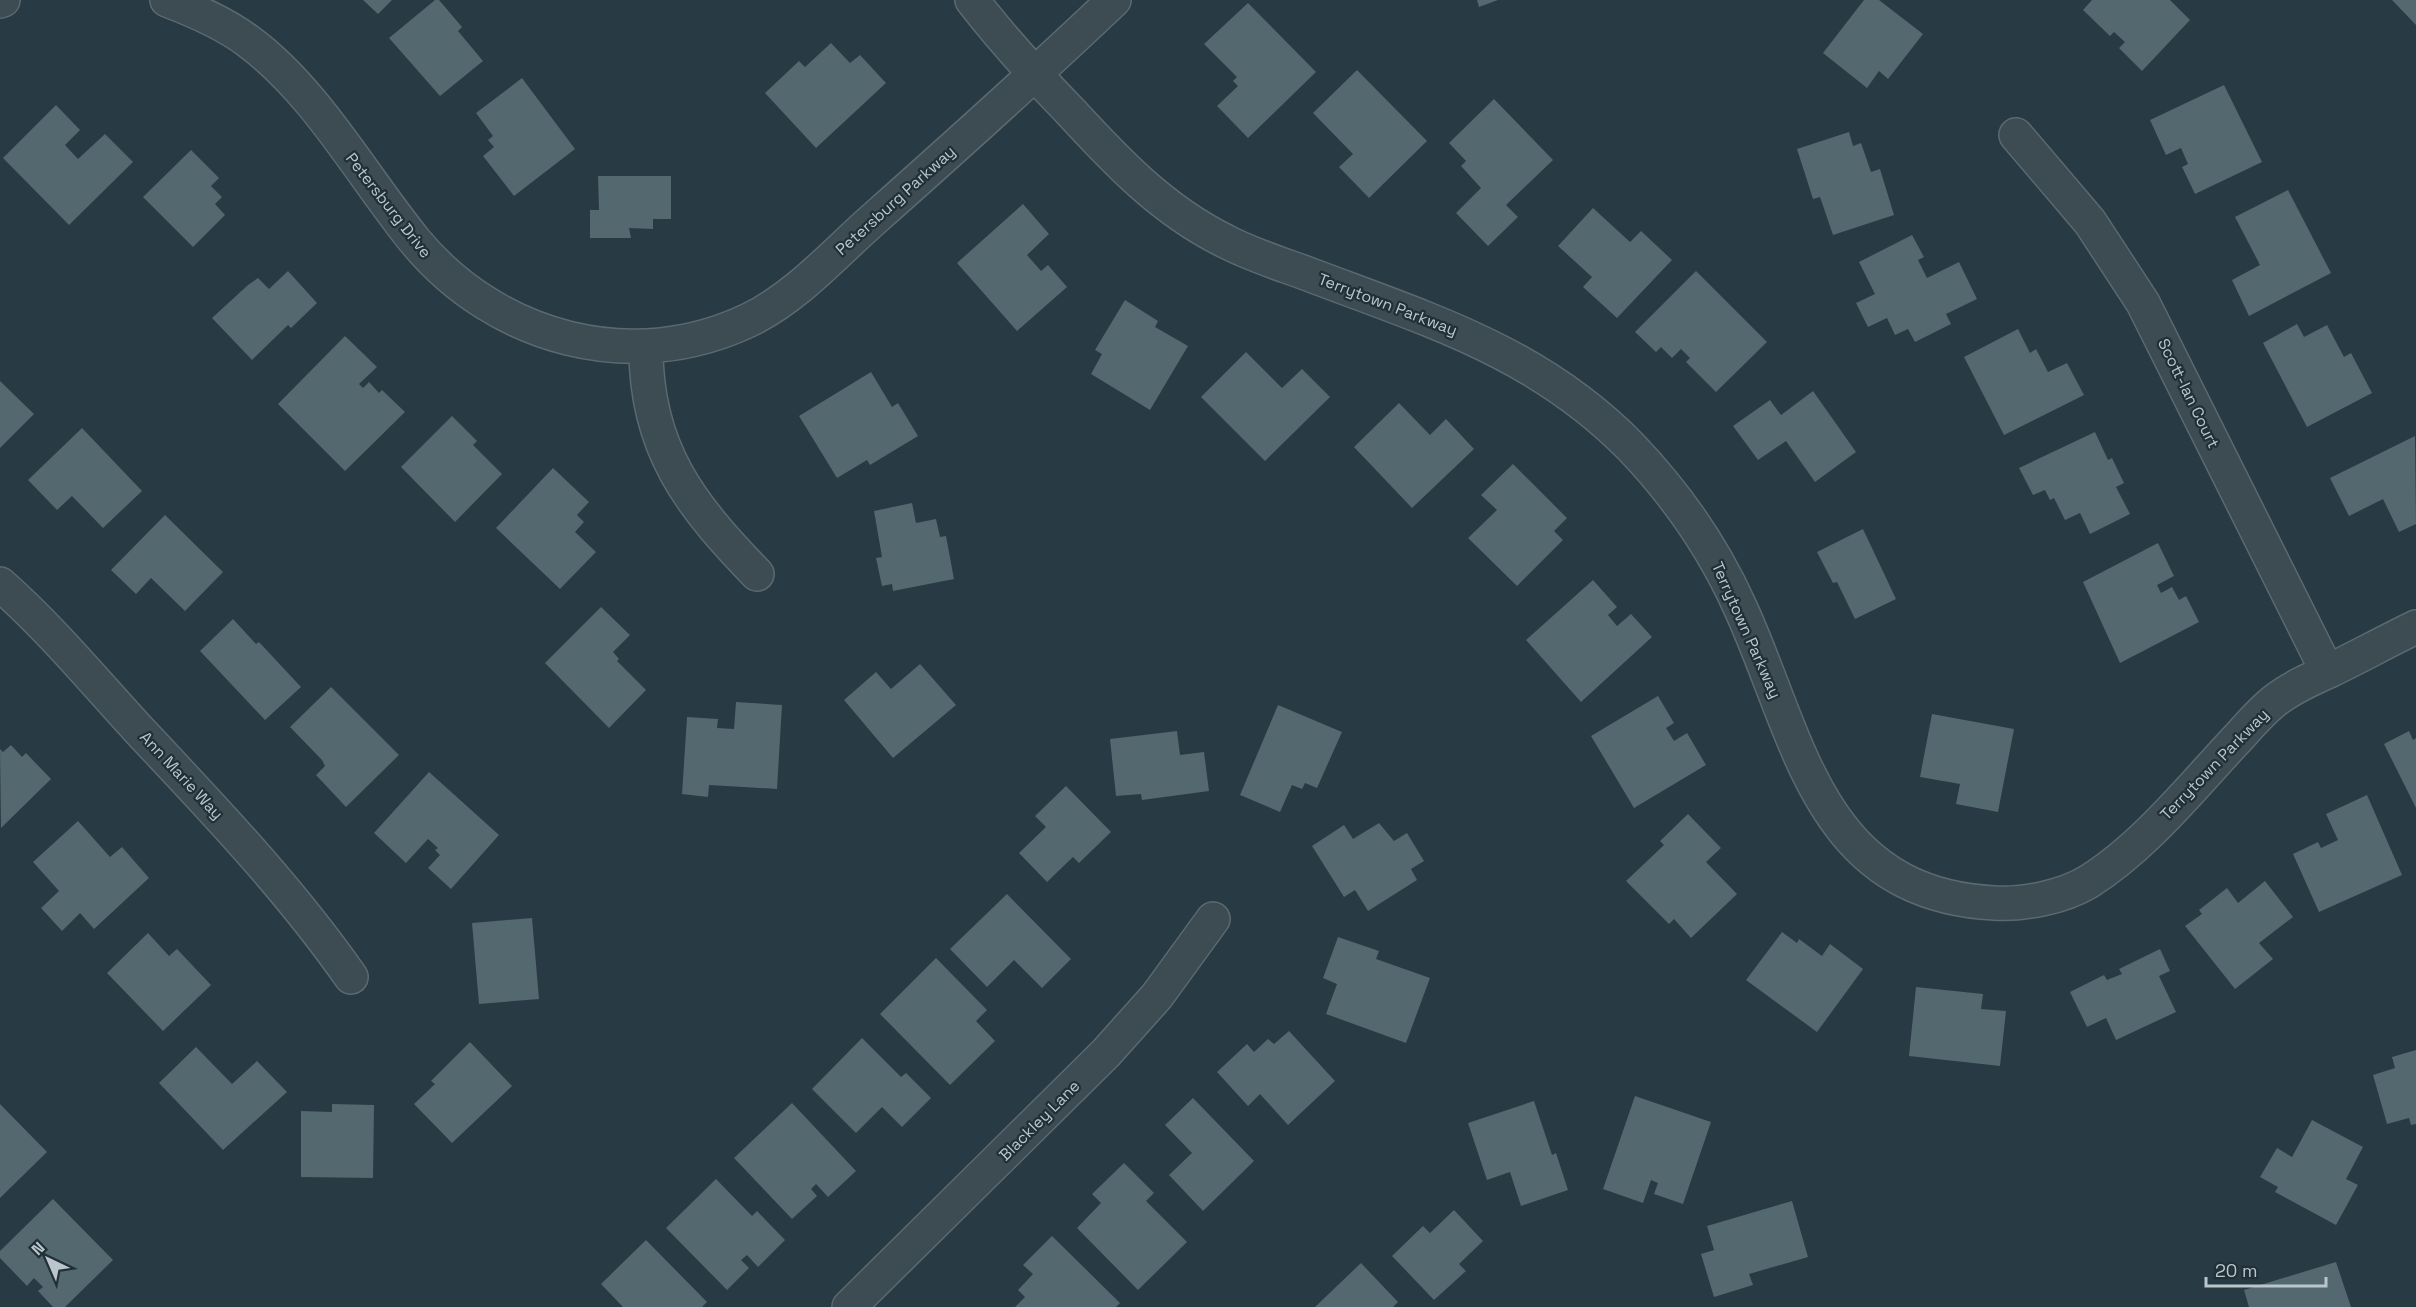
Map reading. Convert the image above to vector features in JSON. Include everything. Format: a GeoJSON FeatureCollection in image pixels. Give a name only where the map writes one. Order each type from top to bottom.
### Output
{"type":"FeatureCollection","features":[{"type":"Feature","properties":{"kind":"street","name":"Petersburg Drive"},"geometry":{"type":"LineString","coordinates":[[167,0],[233,30],[278,66],[304,94],[419,246],[468,292],[516,321],[570,340],[607,346],[646,346]]}},
{"type":"Feature","properties":{"kind":"street","name":"Terrytown Parkway"},"geometry":{"type":"LineString","coordinates":[[972,0],[1036,75],[1127,172],[1166,206],[1194,225],[1239,248],[1477,339],[1558,386],[1614,431],[1654,472],[1682,507],[1725,576],[1811,779],[1827,809],[1846,836],[1870,859],[1912,885],[1947,897],[2000,904],[2036,899],[2072,890],[2088,882],[2145,837],[2279,697],[2416,627]]}},
{"type":"Feature","properties":{"kind":"street","name":"Petersburg Parkway"},"geometry":{"type":"LineString","coordinates":[[646,346],[682,341],[737,326],[784,297],[1036,75],[1114,0]]}},
{"type":"Feature","properties":{"kind":"street","name":"Scott-Ian Court"},"geometry":{"type":"LineString","coordinates":[[2016,135],[2090,222],[2143,303],[2327,671]]}},
{"type":"Feature","properties":{"kind":"street"},"geometry":{"type":"LineString","coordinates":[[646,346],[646,382],[654,420],[667,457],[697,508],[757,574]]}},
{"type":"Feature","properties":{"kind":"street","name":"Ann Marie Way"},"geometry":{"type":"LineString","coordinates":[[0,584],[45,629],[255,855],[306,915],[351,977]]}},
{"type":"Feature","properties":{"kind":"street","name":"Blackley Lane"},"geometry":{"type":"LineString","coordinates":[[849,1307],[1106,1053],[1157,996],[1213,919]]}},
{"type":"Feature","properties":{"kind":"building"},"geometry":{"type":"Polygon","coordinates":[[[363,0],[392,0],[378,14],[363,0]]]}},
{"type":"Feature","properties":{"kind":"building"},"geometry":{"type":"Polygon","coordinates":[[[435,0],[439,0],[462,27],[458,31],[483,61],[440,96],[389,38],[435,0]]]}},
{"type":"Feature","properties":{"kind":"building"},"geometry":{"type":"Polygon","coordinates":[[[1477,0],[1498,0],[1479,7],[1477,0]]]}},
{"type":"Feature","properties":{"kind":"building"},"geometry":{"type":"Polygon","coordinates":[[[1864,0],[1879,0],[1923,34],[1888,79],[1879,71],[1867,88],[1823,53],[1864,0]]]}},
{"type":"Feature","properties":{"kind":"building"},"geometry":{"type":"Polygon","coordinates":[[[2092,0],[2170,0],[2190,20],[2142,71],[2119,48],[2125,42],[2114,32],[2110,36],[2083,10],[2092,0]]]}},
{"type":"Feature","properties":{"kind":"building"},"geometry":{"type":"Polygon","coordinates":[[[2392,0],[2416,0],[2416,25],[2392,0]]]}},
{"type":"Feature","properties":{"kind":"building"},"geometry":{"type":"Polygon","coordinates":[[[1248,3],[1316,72],[1248,138],[1217,106],[1238,86],[1233,81],[1237,77],[1204,44],[1248,3]]]}},
{"type":"Feature","properties":{"kind":"building"},"geometry":{"type":"Polygon","coordinates":[[[831,43],[850,63],[860,55],[886,83],[816,148],[765,93],[799,61],[805,67],[831,43]]]}},
{"type":"Feature","properties":{"kind":"building"},"geometry":{"type":"Polygon","coordinates":[[[1357,70],[1427,141],[1369,198],[1339,167],[1353,154],[1313,113],[1357,70]]]}},
{"type":"Feature","properties":{"kind":"building"},"geometry":{"type":"Polygon","coordinates":[[[522,78],[575,149],[514,196],[483,156],[494,147],[488,140],[493,136],[476,113],[522,78]]]}},
{"type":"Feature","properties":{"kind":"building"},"geometry":{"type":"Polygon","coordinates":[[[2224,85],[2262,162],[2195,194],[2182,167],[2188,164],[2181,148],[2166,155],[2150,120],[2224,85]]]}},
{"type":"Feature","properties":{"kind":"building"},"geometry":{"type":"Polygon","coordinates":[[[1494,99],[1553,160],[1506,205],[1518,217],[1488,246],[1456,213],[1481,188],[1461,166],[1466,161],[1449,143],[1494,99]]]}},
{"type":"Feature","properties":{"kind":"building"},"geometry":{"type":"Polygon","coordinates":[[[56,105],[80,130],[65,145],[78,159],[105,134],[133,162],[69,225],[3,158],[56,105]]]}},
{"type":"Feature","properties":{"kind":"building"},"geometry":{"type":"Polygon","coordinates":[[[1849,132],[1853,146],[1861,143],[1871,172],[1880,169],[1894,215],[1833,235],[1820,197],[1813,199],[1797,149],[1849,132]]]}},
{"type":"Feature","properties":{"kind":"building"},"geometry":{"type":"Polygon","coordinates":[[[191,150],[219,178],[211,186],[222,197],[215,204],[225,215],[193,247],[143,197],[191,150]]]}},
{"type":"Feature","properties":{"kind":"building"},"geometry":{"type":"Polygon","coordinates":[[[598,176],[671,176],[671,219],[653,219],[653,229],[629,228],[631,238],[590,238],[590,210],[599,210],[598,176]]]}},
{"type":"Feature","properties":{"kind":"building"},"geometry":{"type":"Polygon","coordinates":[[[2288,190],[2331,273],[2249,316],[2232,280],[2260,265],[2235,217],[2288,190]]]}},
{"type":"Feature","properties":{"kind":"building"},"geometry":{"type":"Polygon","coordinates":[[[1023,204],[1049,234],[1027,255],[1041,271],[1048,265],[1067,287],[1017,331],[957,263],[1023,204]]]}},
{"type":"Feature","properties":{"kind":"building"},"geometry":{"type":"Polygon","coordinates":[[[1593,208],[1630,242],[1641,231],[1672,260],[1617,318],[1583,287],[1592,277],[1558,246],[1593,208]]]}},
{"type":"Feature","properties":{"kind":"building"},"geometry":{"type":"Polygon","coordinates":[[[1912,235],[1924,257],[1918,260],[1927,278],[1959,262],[1977,299],[1946,314],[1951,324],[1915,342],[1908,329],[1895,335],[1887,318],[1868,327],[1856,303],[1875,294],[1859,262],[1912,235]]]}},
{"type":"Feature","properties":{"kind":"building"},"geometry":{"type":"Polygon","coordinates":[[[288,271],[317,303],[291,328],[288,325],[252,360],[212,318],[258,278],[269,289],[288,271]]]}},
{"type":"Feature","properties":{"kind":"building"},"geometry":{"type":"Polygon","coordinates":[[[1696,271],[1767,342],[1716,392],[1686,362],[1690,358],[1681,349],[1672,358],[1661,347],[1656,352],[1635,332],[1696,271]]]}},
{"type":"Feature","properties":{"kind":"building"},"geometry":{"type":"Polygon","coordinates":[[[1125,300],[1158,321],[1155,327],[1188,346],[1150,410],[1091,374],[1102,354],[1095,350],[1125,300]]]}},
{"type":"Feature","properties":{"kind":"building"},"geometry":{"type":"Polygon","coordinates":[[[2297,324],[2304,337],[2327,325],[2344,357],[2351,353],[2372,393],[2307,427],[2263,343],[2297,324]]]}},
{"type":"Feature","properties":{"kind":"building"},"geometry":{"type":"Polygon","coordinates":[[[2018,329],[2030,353],[2036,349],[2048,372],[2067,363],[2084,395],[2004,435],[1964,357],[2018,329]]]}},
{"type":"Feature","properties":{"kind":"building"},"geometry":{"type":"Polygon","coordinates":[[[345,336],[377,367],[359,384],[363,388],[369,382],[379,393],[382,390],[405,412],[345,471],[278,404],[345,336]]]}},
{"type":"Feature","properties":{"kind":"building"},"geometry":{"type":"Polygon","coordinates":[[[1246,352],[1282,388],[1302,369],[1330,397],[1265,461],[1201,397],[1246,352]]]}},
{"type":"Feature","properties":{"kind":"building"},"geometry":{"type":"Polygon","coordinates":[[[871,372],[892,407],[898,403],[918,436],[870,465],[867,460],[837,478],[799,416],[871,372]]]}},
{"type":"Feature","properties":{"kind":"building"},"geometry":{"type":"Polygon","coordinates":[[[0,381],[34,414],[0,448],[0,381]]]}},
{"type":"Feature","properties":{"kind":"building"},"geometry":{"type":"Polygon","coordinates":[[[1813,391],[1856,452],[1815,482],[1786,441],[1758,460],[1733,426],[1770,400],[1781,415],[1813,391]]]}},
{"type":"Feature","properties":{"kind":"building"},"geometry":{"type":"Polygon","coordinates":[[[1399,403],[1430,435],[1446,419],[1474,449],[1412,508],[1354,447],[1399,403]]]}},
{"type":"Feature","properties":{"kind":"building"},"geometry":{"type":"Polygon","coordinates":[[[452,416],[477,441],[473,445],[502,474],[455,522],[401,467],[452,416]]]}},
{"type":"Feature","properties":{"kind":"building"},"geometry":{"type":"Polygon","coordinates":[[[82,428],[142,491],[103,528],[72,496],[57,510],[28,480],[82,428]]]}},
{"type":"Feature","properties":{"kind":"building"},"geometry":{"type":"Polygon","coordinates":[[[2095,432],[2108,460],[2112,458],[2124,483],[2116,487],[2130,514],[2090,534],[2080,513],[2065,520],[2054,498],[2050,500],[2045,490],[2033,495],[2019,468],[2095,432]]]}},
{"type":"Feature","properties":{"kind":"building"},"geometry":{"type":"Polygon","coordinates":[[[2415,436],[2416,524],[2399,532],[2383,499],[2349,516],[2330,478],[2415,436]]]}},
{"type":"Feature","properties":{"kind":"building"},"geometry":{"type":"Polygon","coordinates":[[[1513,464],[1567,518],[1554,531],[1563,540],[1517,586],[1468,538],[1497,510],[1481,495],[1513,464]]]}},
{"type":"Feature","properties":{"kind":"building"},"geometry":{"type":"Polygon","coordinates":[[[553,468],[589,502],[577,515],[584,522],[575,532],[596,552],[560,589],[496,528],[553,468]]]}},
{"type":"Feature","properties":{"kind":"building"},"geometry":{"type":"Polygon","coordinates":[[[912,503],[916,523],[936,519],[940,537],[946,536],[954,579],[893,591],[892,584],[882,586],[876,558],[882,557],[874,511],[912,503]]]}},
{"type":"Feature","properties":{"kind":"building"},"geometry":{"type":"Polygon","coordinates":[[[165,515],[223,572],[185,611],[151,578],[136,594],[111,570],[165,515]]]}},
{"type":"Feature","properties":{"kind":"building"},"geometry":{"type":"Polygon","coordinates":[[[1863,529],[1896,599],[1855,619],[1837,582],[1833,583],[1817,552],[1863,529]]]}},
{"type":"Feature","properties":{"kind":"building"},"geometry":{"type":"Polygon","coordinates":[[[2158,543],[2174,576],[2157,585],[2161,593],[2172,587],[2179,600],[2186,596],[2199,622],[2120,663],[2083,582],[2158,543]]]}},
{"type":"Feature","properties":{"kind":"building"},"geometry":{"type":"Polygon","coordinates":[[[1593,580],[1617,607],[1608,615],[1617,626],[1631,614],[1652,637],[1581,702],[1526,640],[1593,580]]]}},
{"type":"Feature","properties":{"kind":"building"},"geometry":{"type":"Polygon","coordinates":[[[601,607],[630,635],[613,652],[619,659],[617,661],[646,690],[609,728],[545,663],[601,607]]]}},
{"type":"Feature","properties":{"kind":"building"},"geometry":{"type":"Polygon","coordinates":[[[233,619],[256,644],[259,642],[301,687],[265,720],[200,651],[233,619]]]}},
{"type":"Feature","properties":{"kind":"building"},"geometry":{"type":"Polygon","coordinates":[[[920,664],[956,705],[893,758],[844,700],[876,672],[891,689],[920,664]]]}},
{"type":"Feature","properties":{"kind":"building"},"geometry":{"type":"Polygon","coordinates":[[[331,687],[399,755],[346,807],[316,775],[325,766],[322,760],[290,727],[331,687]]]}},
{"type":"Feature","properties":{"kind":"building"},"geometry":{"type":"Polygon","coordinates":[[[1658,696],[1674,723],[1666,728],[1674,741],[1687,733],[1706,765],[1634,808],[1591,736],[1658,696]]]}},
{"type":"Feature","properties":{"kind":"building"},"geometry":{"type":"Polygon","coordinates":[[[736,702],[782,705],[777,789],[709,785],[708,797],[682,794],[687,717],[718,719],[717,728],[734,729],[736,702]]]}},
{"type":"Feature","properties":{"kind":"building"},"geometry":{"type":"Polygon","coordinates":[[[1278,705],[1342,732],[1317,788],[1305,783],[1302,789],[1292,785],[1280,812],[1240,795],[1278,705]]]}},
{"type":"Feature","properties":{"kind":"building"},"geometry":{"type":"Polygon","coordinates":[[[1932,714],[2014,729],[1998,812],[1956,804],[1960,784],[1920,777],[1932,714]]]}},
{"type":"Feature","properties":{"kind":"building"},"geometry":{"type":"Polygon","coordinates":[[[1177,731],[1180,755],[1204,752],[1209,791],[1142,800],[1141,794],[1116,796],[1110,739],[1177,731]]]}},
{"type":"Feature","properties":{"kind":"building"},"geometry":{"type":"Polygon","coordinates":[[[2409,731],[2413,740],[2416,738],[2416,808],[2384,744],[2409,731]]]}},
{"type":"Feature","properties":{"kind":"building"},"geometry":{"type":"Polygon","coordinates":[[[11,745],[22,757],[26,753],[51,779],[1,828],[0,749],[3,752],[11,745]]]}},
{"type":"Feature","properties":{"kind":"building"},"geometry":{"type":"Polygon","coordinates":[[[429,772],[499,835],[451,889],[428,868],[440,855],[435,850],[438,848],[428,839],[406,863],[374,833],[429,772]]]}},
{"type":"Feature","properties":{"kind":"building"},"geometry":{"type":"Polygon","coordinates":[[[1066,786],[1111,832],[1079,863],[1073,857],[1047,882],[1019,853],[1046,827],[1035,816],[1066,786]]]}},
{"type":"Feature","properties":{"kind":"building"},"geometry":{"type":"Polygon","coordinates":[[[2367,795],[2402,875],[2319,912],[2293,854],[2318,842],[2321,848],[2338,840],[2326,814],[2367,795]]]}},
{"type":"Feature","properties":{"kind":"building"},"geometry":{"type":"Polygon","coordinates":[[[1688,814],[1721,848],[1706,862],[1737,894],[1691,938],[1674,919],[1669,924],[1626,881],[1664,845],[1660,841],[1688,814]]]}},
{"type":"Feature","properties":{"kind":"building"},"geometry":{"type":"Polygon","coordinates":[[[78,821],[110,857],[122,847],[149,878],[94,929],[80,913],[62,931],[41,908],[59,891],[33,862],[78,821]]]}},
{"type":"Feature","properties":{"kind":"building"},"geometry":{"type":"Polygon","coordinates":[[[1379,823],[1394,841],[1407,833],[1424,861],[1411,869],[1417,880],[1368,911],[1355,890],[1344,897],[1312,846],[1344,825],[1353,839],[1379,823]]]}},
{"type":"Feature","properties":{"kind":"building"},"geometry":{"type":"Polygon","coordinates":[[[2265,881],[2293,917],[2259,943],[2273,959],[2235,989],[2185,926],[2202,914],[2199,910],[2227,888],[2238,903],[2265,881]]]}},
{"type":"Feature","properties":{"kind":"building"},"geometry":{"type":"Polygon","coordinates":[[[1007,894],[1071,959],[1042,988],[1014,960],[987,987],[950,949],[1007,894]]]}},
{"type":"Feature","properties":{"kind":"building"},"geometry":{"type":"Polygon","coordinates":[[[532,918],[539,999],[479,1004],[472,923],[532,918]]]}},
{"type":"Feature","properties":{"kind":"building"},"geometry":{"type":"Polygon","coordinates":[[[1782,932],[1797,943],[1799,939],[1822,956],[1830,944],[1863,969],[1817,1032],[1746,980],[1782,932]]]}},
{"type":"Feature","properties":{"kind":"building"},"geometry":{"type":"Polygon","coordinates":[[[148,933],[169,956],[177,949],[211,985],[163,1031],[107,973],[148,933]]]}},
{"type":"Feature","properties":{"kind":"building"},"geometry":{"type":"Polygon","coordinates":[[[1338,937],[1379,951],[1376,959],[1430,978],[1406,1043],[1326,1014],[1337,984],[1323,978],[1338,937]]]}},
{"type":"Feature","properties":{"kind":"building"},"geometry":{"type":"Polygon","coordinates":[[[2160,949],[2170,971],[2159,976],[2176,1012],[2116,1040],[2106,1018],[2087,1027],[2070,992],[2104,975],[2107,980],[2122,974],[2119,969],[2160,949]]]}},
{"type":"Feature","properties":{"kind":"building"},"geometry":{"type":"Polygon","coordinates":[[[936,958],[987,1010],[976,1021],[995,1041],[950,1085],[880,1014],[936,958]]]}},
{"type":"Feature","properties":{"kind":"building"},"geometry":{"type":"Polygon","coordinates":[[[1916,987],[1983,994],[1981,1009],[2006,1011],[2000,1066],[1909,1056],[1916,987]]]}},
{"type":"Feature","properties":{"kind":"building"},"geometry":{"type":"Polygon","coordinates":[[[1289,1031],[1335,1081],[1288,1125],[1260,1094],[1248,1106],[1217,1072],[1247,1044],[1254,1052],[1268,1039],[1274,1044],[1289,1031]]]}},
{"type":"Feature","properties":{"kind":"building"},"geometry":{"type":"Polygon","coordinates":[[[862,1038],[901,1077],[906,1073],[931,1098],[902,1127],[882,1107],[856,1133],[812,1089],[862,1038]]]}},
{"type":"Feature","properties":{"kind":"building"},"geometry":{"type":"Polygon","coordinates":[[[470,1042],[512,1086],[452,1143],[414,1104],[435,1084],[431,1081],[470,1042]]]}},
{"type":"Feature","properties":{"kind":"building"},"geometry":{"type":"Polygon","coordinates":[[[196,1047],[232,1084],[257,1061],[287,1092],[223,1150],[159,1083],[196,1047]]]}},
{"type":"Feature","properties":{"kind":"building"},"geometry":{"type":"Polygon","coordinates":[[[2416,1050],[2416,1124],[2411,1125],[2409,1118],[2387,1124],[2373,1075],[2395,1068],[2392,1057],[2416,1050]]]}},
{"type":"Feature","properties":{"kind":"building"},"geometry":{"type":"Polygon","coordinates":[[[1635,1096],[1711,1122],[1683,1204],[1654,1194],[1658,1183],[1651,1180],[1643,1203],[1603,1189],[1635,1096]]]}},
{"type":"Feature","properties":{"kind":"building"},"geometry":{"type":"Polygon","coordinates":[[[1193,1098],[1254,1161],[1203,1211],[1169,1175],[1192,1153],[1165,1125],[1193,1098]]]}},
{"type":"Feature","properties":{"kind":"building"},"geometry":{"type":"Polygon","coordinates":[[[1534,1101],[1552,1155],[1556,1153],[1568,1190],[1521,1206],[1510,1172],[1487,1180],[1468,1123],[1534,1101]]]}},
{"type":"Feature","properties":{"kind":"building"},"geometry":{"type":"Polygon","coordinates":[[[792,1103],[856,1171],[828,1197],[816,1184],[811,1189],[817,1196],[792,1219],[734,1158],[792,1103]]]}},
{"type":"Feature","properties":{"kind":"building"},"geometry":{"type":"Polygon","coordinates":[[[0,1104],[47,1152],[0,1198],[0,1104]]]}},
{"type":"Feature","properties":{"kind":"building"},"geometry":{"type":"Polygon","coordinates":[[[332,1104],[374,1105],[373,1178],[301,1177],[301,1111],[332,1112],[332,1104]]]}},
{"type":"Feature","properties":{"kind":"building"},"geometry":{"type":"Polygon","coordinates":[[[2312,1120],[2363,1147],[2346,1179],[2358,1185],[2336,1225],[2275,1192],[2278,1187],[2260,1177],[2277,1148],[2292,1157],[2312,1120]]]}},
{"type":"Feature","properties":{"kind":"building"},"geometry":{"type":"Polygon","coordinates":[[[1124,1163],[1154,1193],[1146,1201],[1187,1242],[1138,1290],[1077,1228],[1101,1203],[1092,1194],[1124,1163]]]}},
{"type":"Feature","properties":{"kind":"building"},"geometry":{"type":"Polygon","coordinates":[[[716,1179],[752,1216],[757,1211],[785,1240],[758,1267],[747,1255],[741,1260],[749,1268],[727,1290],[666,1228],[716,1179]]]}},
{"type":"Feature","properties":{"kind":"building"},"geometry":{"type":"Polygon","coordinates":[[[53,1199],[113,1260],[65,1307],[53,1307],[38,1291],[43,1287],[34,1278],[27,1286],[0,1258],[0,1251],[53,1199]]]}},
{"type":"Feature","properties":{"kind":"building"},"geometry":{"type":"Polygon","coordinates":[[[1792,1201],[1808,1257],[1749,1274],[1753,1285],[1714,1297],[1701,1254],[1714,1250],[1707,1226],[1792,1201]]]}},
{"type":"Feature","properties":{"kind":"building"},"geometry":{"type":"Polygon","coordinates":[[[1454,1210],[1483,1241],[1459,1264],[1466,1271],[1434,1300],[1392,1256],[1423,1226],[1430,1233],[1454,1210]]]}},
{"type":"Feature","properties":{"kind":"building"},"geometry":{"type":"Polygon","coordinates":[[[1052,1236],[1120,1303],[1116,1307],[1015,1307],[1025,1297],[1018,1290],[1033,1274],[1023,1265],[1052,1236]]]}},
{"type":"Feature","properties":{"kind":"building"},"geometry":{"type":"Polygon","coordinates":[[[646,1240],[707,1302],[702,1307],[623,1307],[601,1284],[646,1240]]]}},
{"type":"Feature","properties":{"kind":"building"},"geometry":{"type":"Polygon","coordinates":[[[2336,1262],[2351,1307],[2249,1307],[2244,1290],[2336,1262]]]}},
{"type":"Feature","properties":{"kind":"building"},"geometry":{"type":"Polygon","coordinates":[[[1361,1263],[1398,1302],[1393,1307],[1315,1307],[1361,1263]]]}}]}
